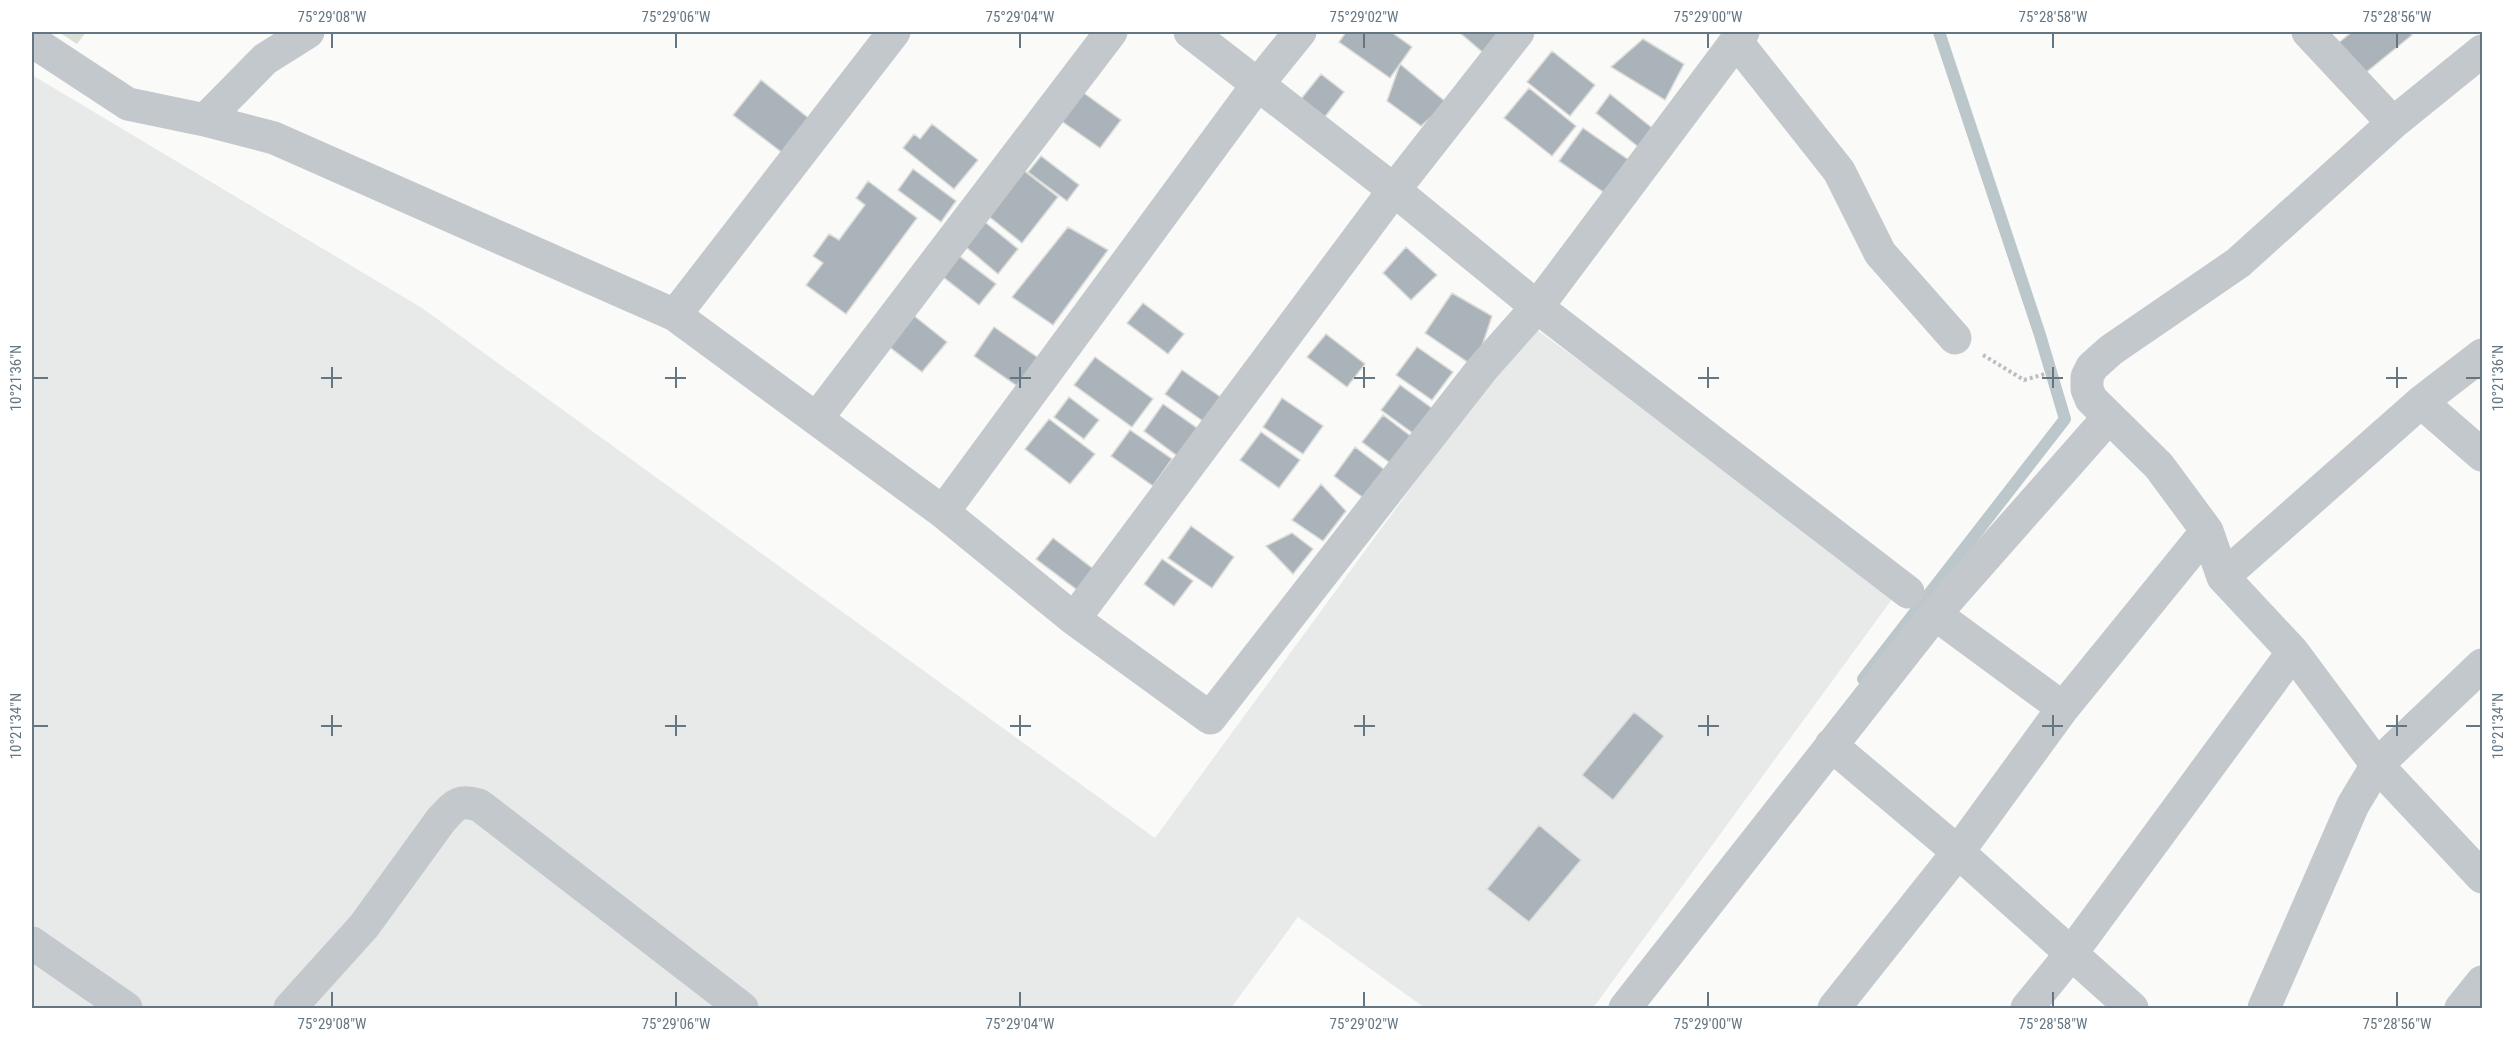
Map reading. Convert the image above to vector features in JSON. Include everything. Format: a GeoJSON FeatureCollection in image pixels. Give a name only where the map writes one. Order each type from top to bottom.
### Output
{"type":"FeatureCollection","features":[{"type":"Feature","properties":{"kind":"street"},"geometry":{"type":"LineString","coordinates":[[205,120],[265,59],[308,32]]}},
{"type":"Feature","properties":{"kind":"street"},"geometry":{"type":"LineString","coordinates":[[675,315],[894,32]]}},
{"type":"Feature","properties":{"kind":"street"},"geometry":{"type":"LineString","coordinates":[[817,418],[1111,32]]}},
{"type":"Feature","properties":{"kind":"street"},"geometry":{"type":"LineString","coordinates":[[1190,32],[1394,190],[1537,307],[1908,592]]}},
{"type":"Feature","properties":{"kind":"street"},"geometry":{"type":"LineString","coordinates":[[944,513],[1258,84],[1300,32]]}},
{"type":"Feature","properties":{"kind":"street"},"geometry":{"type":"LineString","coordinates":[[1074,619],[1394,190],[1518,32]]}},
{"type":"Feature","properties":{"kind":"street"},"geometry":{"type":"LineString","coordinates":[[2308,32],[2393,123]]}},
{"type":"Feature","properties":{"kind":"street"},"geometry":{"type":"LineString","coordinates":[[32,40],[128,105],[205,120],[274,138],[675,315],[944,513],[1074,619],[1210,718],[1482,369],[1537,307],[1740,36],[1839,171],[1880,253],[1955,338]]}},
{"type":"Feature","properties":{"kind":"street"},"geometry":{"type":"LineString","coordinates":[[2482,51],[2393,123],[2238,263],[2111,350],[2091,367],[2087,377],[2087,389],[2091,399],[2159,466],[2207,531],[2223,577],[2293,652],[2376,765],[2482,877]]}},
{"type":"Feature","properties":{"kind":"street"},"geometry":{"type":"LineString","coordinates":[[2223,577],[2421,402],[2482,355]]}},
{"type":"Feature","properties":{"kind":"street"},"geometry":{"type":"LineString","coordinates":[[2421,402],[2482,455]]}},
{"type":"Feature","properties":{"kind":"street"},"geometry":{"type":"LineString","coordinates":[[1624,1008],[1935,614],[2109,417]]}},
{"type":"Feature","properties":{"kind":"street"},"geometry":{"type":"LineString","coordinates":[[1834,1008],[1958,852],[2063,708],[2207,531]]}},
{"type":"Feature","properties":{"kind":"street"},"geometry":{"type":"LineString","coordinates":[[1935,614],[2063,708]]}},
{"type":"Feature","properties":{"kind":"street"},"geometry":{"type":"LineString","coordinates":[[2027,1008],[2070,955],[2293,652]]}},
{"type":"Feature","properties":{"kind":"street"},"geometry":{"type":"LineString","coordinates":[[2264,1008],[2353,805],[2376,765],[2482,665]]}},
{"type":"Feature","properties":{"kind":"street"},"geometry":{"type":"LineString","coordinates":[[1831,745],[1958,852],[2070,955],[2132,1008]]}},
{"type":"Feature","properties":{"kind":"street"},"geometry":{"type":"LineString","coordinates":[[290,1008],[364,926],[441,820],[455,805],[466,802],[479,805],[742,1008]]}},
{"type":"Feature","properties":{"kind":"street"},"geometry":{"type":"LineString","coordinates":[[32,943],[126,1008]]}},
{"type":"Feature","properties":{"kind":"street"},"geometry":{"type":"LineString","coordinates":[[2461,1008],[2482,982]]}},
{"type":"Feature","properties":{"kind":"path"},"geometry":{"type":"LineString","coordinates":[[1955,338],[2024,380]]}},
{"type":"Feature","properties":{"kind":"shaded area"},"geometry":{"type":"Polygon","coordinates":[[[59,32],[86,32],[77,44],[59,32]]]}},
{"type":"Feature","properties":{"kind":"shaded area"},"geometry":{"type":"Polygon","coordinates":[[[32,75],[422,308],[1155,838],[1530,325],[1898,591],[1593,1008],[1425,1008],[1298,917],[1231,1008],[32,1008],[32,75]]]}},
{"type":"Feature","properties":{"kind":"building"},"geometry":{"type":"Polygon","coordinates":[[[1346,32],[1391,32],[1412,47],[1390,78],[1339,42],[1346,32]]]}},
{"type":"Feature","properties":{"kind":"building"},"geometry":{"type":"Polygon","coordinates":[[[1459,32],[1510,32],[1487,56],[1459,32]]]}},
{"type":"Feature","properties":{"kind":"building"},"geometry":{"type":"Polygon","coordinates":[[[2352,32],[2409,32],[2412,35],[2364,74],[2337,44],[2352,32]]]}},
{"type":"Feature","properties":{"kind":"building"},"geometry":{"type":"Polygon","coordinates":[[[1643,39],[1684,64],[1665,100],[1611,67],[1643,39]]]}},
{"type":"Feature","properties":{"kind":"building"},"geometry":{"type":"Polygon","coordinates":[[[1552,51],[1595,85],[1570,116],[1527,82],[1552,51]]]}},
{"type":"Feature","properties":{"kind":"building"},"geometry":{"type":"Polygon","coordinates":[[[1400,64],[1447,103],[1421,126],[1387,101],[1400,64]]]}},
{"type":"Feature","properties":{"kind":"building"},"geometry":{"type":"Polygon","coordinates":[[[1321,74],[1344,92],[1321,122],[1297,104],[1321,74]]]}},
{"type":"Feature","properties":{"kind":"building"},"geometry":{"type":"Polygon","coordinates":[[[761,80],[811,120],[784,154],[733,115],[761,80]]]}},
{"type":"Feature","properties":{"kind":"building"},"geometry":{"type":"Polygon","coordinates":[[[1529,88],[1576,126],[1552,156],[1504,118],[1529,88]]]}},
{"type":"Feature","properties":{"kind":"building"},"geometry":{"type":"Polygon","coordinates":[[[1081,91],[1121,120],[1100,148],[1060,120],[1081,91]]]}},
{"type":"Feature","properties":{"kind":"building"},"geometry":{"type":"Polygon","coordinates":[[[1610,94],[1656,131],[1641,149],[1596,113],[1610,94]]]}},
{"type":"Feature","properties":{"kind":"building"},"geometry":{"type":"Polygon","coordinates":[[[932,124],[978,160],[954,189],[903,148],[914,134],[920,139],[932,124]]]}},
{"type":"Feature","properties":{"kind":"building"},"geometry":{"type":"Polygon","coordinates":[[[1583,128],[1633,163],[1609,196],[1559,161],[1583,128]]]}},
{"type":"Feature","properties":{"kind":"building"},"geometry":{"type":"Polygon","coordinates":[[[1041,156],[1079,185],[1067,201],[1028,172],[1041,156]]]}},
{"type":"Feature","properties":{"kind":"building"},"geometry":{"type":"Polygon","coordinates":[[[913,169],[956,201],[941,222],[898,190],[913,169]]]}},
{"type":"Feature","properties":{"kind":"building"},"geometry":{"type":"Polygon","coordinates":[[[1023,170],[1058,197],[1022,243],[987,215],[1023,170]]]}},
{"type":"Feature","properties":{"kind":"building"},"geometry":{"type":"Polygon","coordinates":[[[868,181],[917,218],[846,314],[806,285],[823,263],[813,256],[829,234],[839,240],[865,205],[856,198],[868,181]]]}},
{"type":"Feature","properties":{"kind":"building"},"geometry":{"type":"Polygon","coordinates":[[[980,218],[1018,249],[998,274],[960,242],[980,218]]]}},
{"type":"Feature","properties":{"kind":"building"},"geometry":{"type":"Polygon","coordinates":[[[1068,227],[1108,250],[1053,325],[1012,297],[1068,227]]]}},
{"type":"Feature","properties":{"kind":"building"},"geometry":{"type":"Polygon","coordinates":[[[1406,247],[1437,275],[1411,300],[1383,273],[1406,247]]]}},
{"type":"Feature","properties":{"kind":"building"},"geometry":{"type":"Polygon","coordinates":[[[954,252],[996,284],[979,305],[938,273],[954,252]]]}},
{"type":"Feature","properties":{"kind":"building"},"geometry":{"type":"Polygon","coordinates":[[[1452,293],[1492,316],[1475,367],[1425,333],[1452,293]]]}},
{"type":"Feature","properties":{"kind":"building"},"geometry":{"type":"Polygon","coordinates":[[[1143,303],[1184,334],[1168,354],[1127,323],[1143,303]]]}},
{"type":"Feature","properties":{"kind":"building"},"geometry":{"type":"Polygon","coordinates":[[[908,311],[947,342],[922,372],[883,342],[908,311]]]}},
{"type":"Feature","properties":{"kind":"building"},"geometry":{"type":"Polygon","coordinates":[[[994,327],[1040,359],[1020,388],[974,356],[994,327]]]}},
{"type":"Feature","properties":{"kind":"building"},"geometry":{"type":"Polygon","coordinates":[[[1326,334],[1365,364],[1347,387],[1307,357],[1326,334]]]}},
{"type":"Feature","properties":{"kind":"building"},"geometry":{"type":"Polygon","coordinates":[[[1417,347],[1453,372],[1432,400],[1396,375],[1417,347]]]}},
{"type":"Feature","properties":{"kind":"building"},"geometry":{"type":"Polygon","coordinates":[[[1095,357],[1153,399],[1132,427],[1074,385],[1095,357]]]}},
{"type":"Feature","properties":{"kind":"building"},"geometry":{"type":"Polygon","coordinates":[[[1182,370],[1232,405],[1214,429],[1165,394],[1182,370]]]}},
{"type":"Feature","properties":{"kind":"building"},"geometry":{"type":"Polygon","coordinates":[[[1400,385],[1440,414],[1421,439],[1381,410],[1400,385]]]}},
{"type":"Feature","properties":{"kind":"building"},"geometry":{"type":"Polygon","coordinates":[[[1069,397],[1099,420],[1084,439],[1054,417],[1069,397]]]}},
{"type":"Feature","properties":{"kind":"building"},"geometry":{"type":"Polygon","coordinates":[[[1282,398],[1323,426],[1303,454],[1263,427],[1282,398]]]}},
{"type":"Feature","properties":{"kind":"building"},"geometry":{"type":"Polygon","coordinates":[[[1163,404],[1204,433],[1184,461],[1144,431],[1163,404]]]}},
{"type":"Feature","properties":{"kind":"building"},"geometry":{"type":"Polygon","coordinates":[[[1383,415],[1421,444],[1401,471],[1362,442],[1383,415]]]}},
{"type":"Feature","properties":{"kind":"building"},"geometry":{"type":"Polygon","coordinates":[[[1049,419],[1095,454],[1070,484],[1025,449],[1049,419]]]}},
{"type":"Feature","properties":{"kind":"building"},"geometry":{"type":"Polygon","coordinates":[[[1130,430],[1172,459],[1153,486],[1111,456],[1130,430]]]}},
{"type":"Feature","properties":{"kind":"building"},"geometry":{"type":"Polygon","coordinates":[[[1261,432],[1300,460],[1279,488],[1240,460],[1261,432]]]}},
{"type":"Feature","properties":{"kind":"building"},"geometry":{"type":"Polygon","coordinates":[[[1355,447],[1394,477],[1373,505],[1334,476],[1355,447]]]}},
{"type":"Feature","properties":{"kind":"building"},"geometry":{"type":"Polygon","coordinates":[[[1321,484],[1346,511],[1323,541],[1292,520],[1321,484]]]}},
{"type":"Feature","properties":{"kind":"building"},"geometry":{"type":"Polygon","coordinates":[[[1191,526],[1234,557],[1212,588],[1168,558],[1191,526]]]}},
{"type":"Feature","properties":{"kind":"building"},"geometry":{"type":"Polygon","coordinates":[[[1292,533],[1313,549],[1293,574],[1266,546],[1292,533]]]}},
{"type":"Feature","properties":{"kind":"building"},"geometry":{"type":"Polygon","coordinates":[[[1053,538],[1096,571],[1080,592],[1036,559],[1053,538]]]}},
{"type":"Feature","properties":{"kind":"building"},"geometry":{"type":"Polygon","coordinates":[[[1162,559],[1193,581],[1174,606],[1144,584],[1162,559]]]}},
{"type":"Feature","properties":{"kind":"building"},"geometry":{"type":"Polygon","coordinates":[[[1634,712],[1664,736],[1613,800],[1582,775],[1634,712]]]}},
{"type":"Feature","properties":{"kind":"building"},"geometry":{"type":"Polygon","coordinates":[[[1539,825],[1581,860],[1529,922],[1487,889],[1539,825]]]}},
{"type":"Feature","properties":{"kind":"waterway"},"geometry":{"type":"LineString","coordinates":[[1863,679],[2065,419],[2040,335],[1939,32]]}}]}
